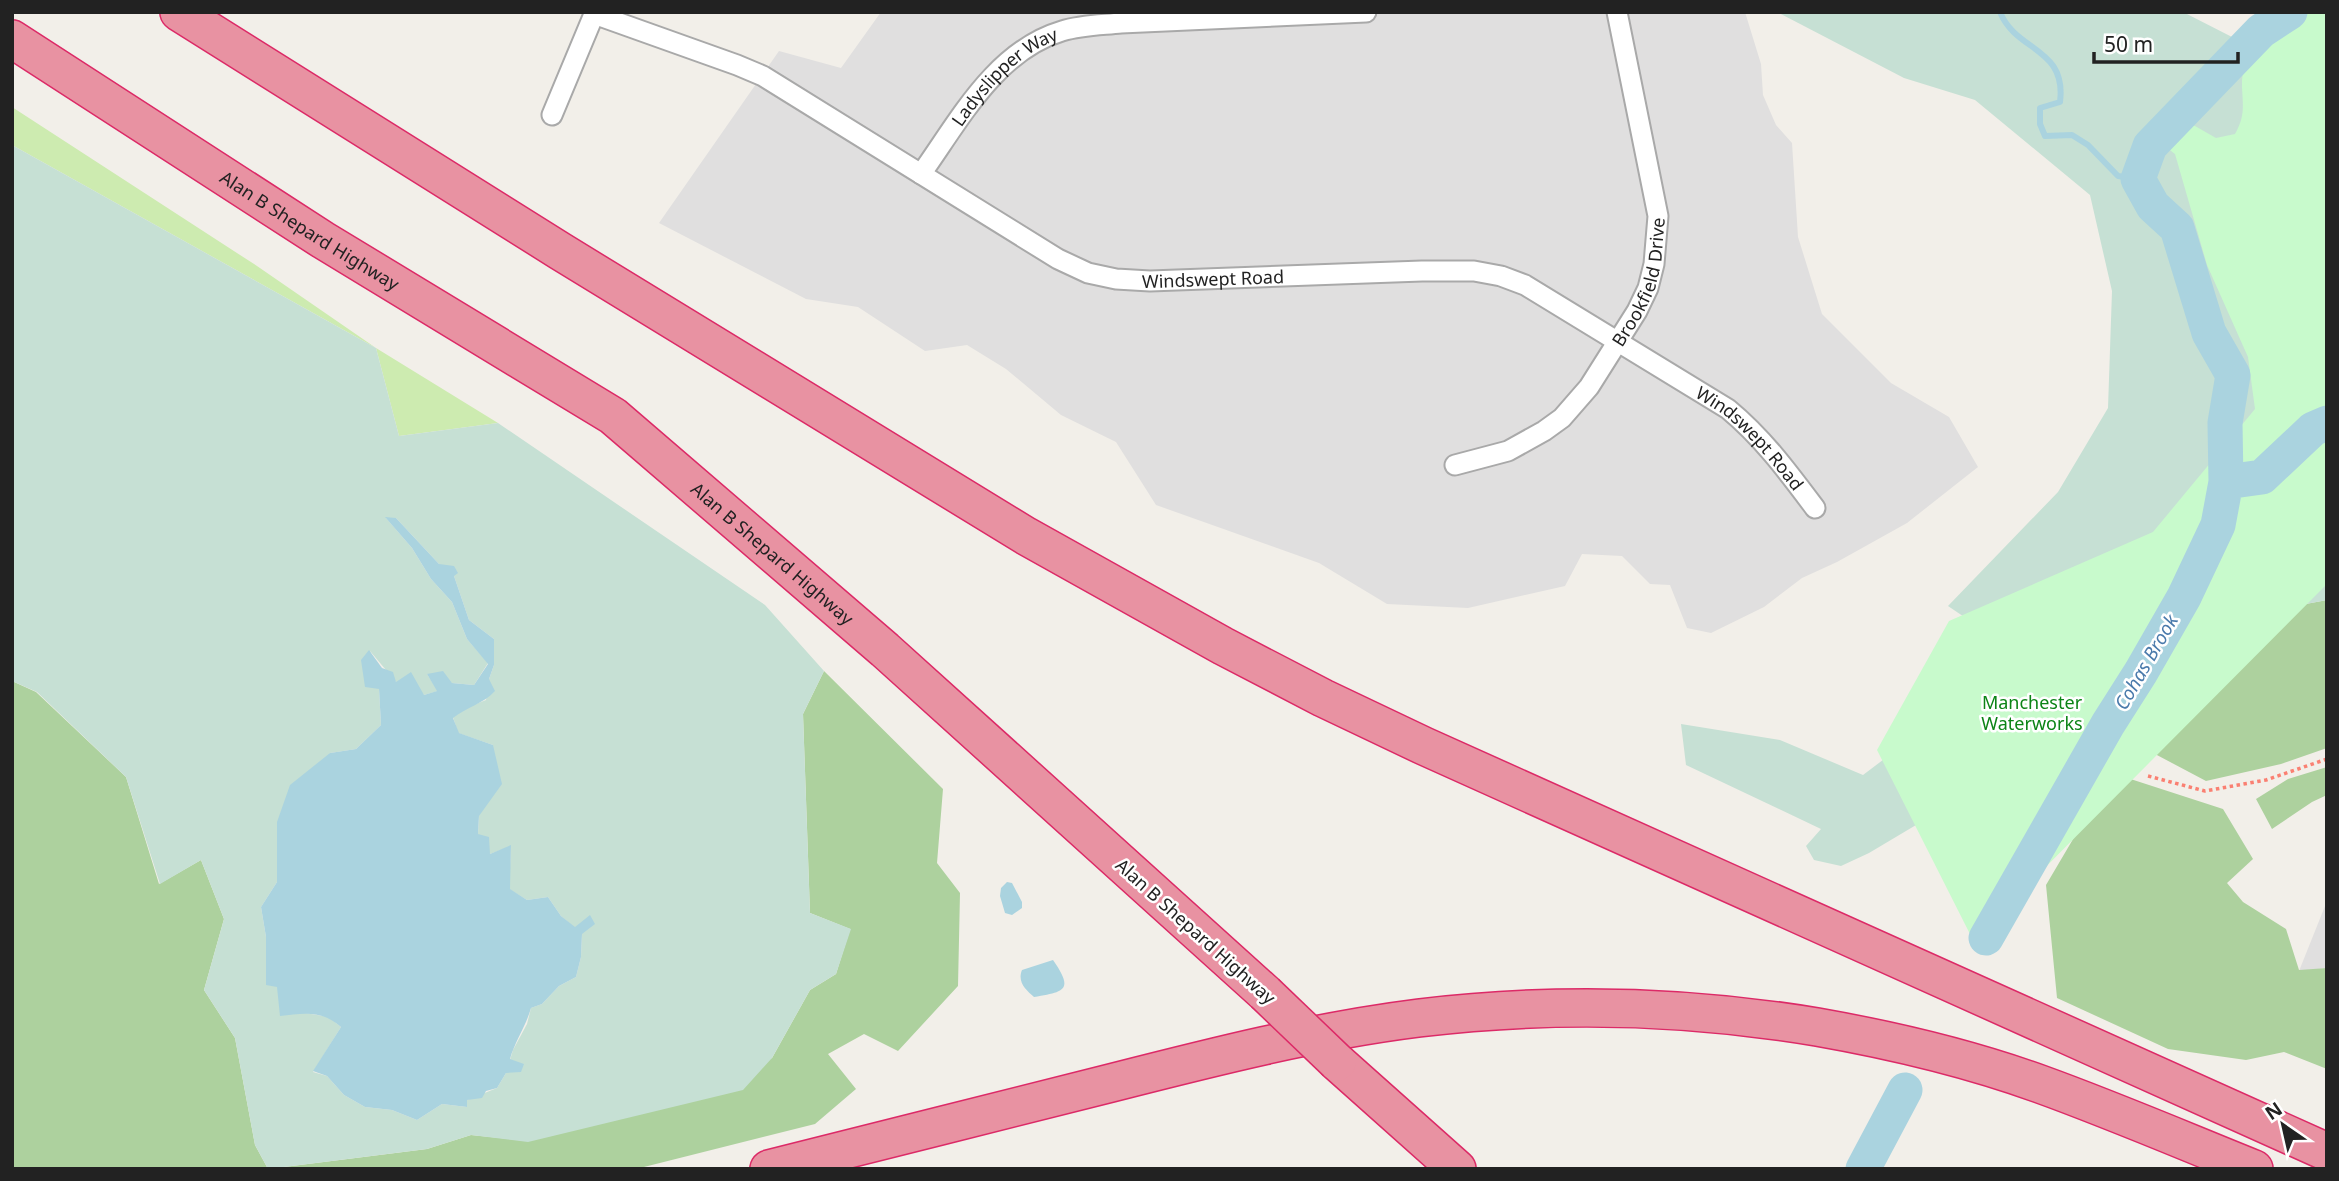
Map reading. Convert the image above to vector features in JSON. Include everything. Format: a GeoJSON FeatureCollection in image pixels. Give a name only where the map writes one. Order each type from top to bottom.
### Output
{"type":"FeatureCollection","features":[{"type":"Feature","properties":{"kind":"highway"},"geometry":{"type":"LineString","coordinates":[[179,12],[929,478],[1124,592],[1223,646],[1323,698],[1448,757],[2327,1152]]}},
{"type":"Feature","properties":{"kind":"highway","name":"Alan B Shepard Highway"},"geometry":{"type":"LineString","coordinates":[[12,39],[323,240],[613,416],[885,649],[1457,1169]]}},
{"type":"Feature","properties":{"kind":"highway"},"geometry":{"type":"LineString","coordinates":[[769,1169],[1219,1055],[1351,1028],[1485,1012],[1619,1008],[1686,1011],[1806,1026],[1886,1041],[2038,1083],[2254,1169]]}},
{"type":"Feature","properties":{"kind":"street","name":"Ladyslipper Way"},"geometry":{"type":"LineString","coordinates":[[921,174],[995,73],[1026,49],[1062,31],[1082,26],[1121,23],[1366,12]]}},
{"type":"Feature","properties":{"kind":"street","name":"Brookfield Drive"},"geometry":{"type":"LineString","coordinates":[[1455,465],[1508,451],[1544,431],[1576,404],[1637,311],[1648,288],[1656,253],[1658,216],[1617,12]]}},
{"type":"Feature","properties":{"kind":"street","name":"Windswept Road"},"geometry":{"type":"LineString","coordinates":[[595,13],[763,76],[1030,243],[1088,273],[1116,279],[1150,281],[1474,271],[1501,276],[1525,285],[1728,409],[1776,455],[1815,508]]}},
{"type":"Feature","properties":{"kind":"street"},"geometry":{"type":"LineString","coordinates":[[552,114],[595,13]]}},
{"type":"Feature","properties":{"kind":"path"},"geometry":{"type":"LineString","coordinates":[[2148,776],[2204,791],[2266,780],[2327,759]]}},
{"type":"Feature","properties":{"kind":"shaded area"},"geometry":{"type":"Polygon","coordinates":[[[881,12],[1745,12],[1761,64],[1763,95],[1776,125],[1792,143],[1798,237],[1822,314],[1891,383],[1949,417],[1978,467],[1907,523],[1802,578],[1764,607],[1711,633],[1687,628],[1670,585],[1650,584],[1622,556],[1582,554],[1565,586],[1468,608],[1387,604],[1319,563],[1156,505],[1116,442],[1061,415],[1006,369],[967,345],[925,351],[858,307],[806,299],[659,223],[779,51],[841,68],[881,12]]]}},
{"type":"Feature","properties":{"kind":"shaded area"},"geometry":{"type":"Polygon","coordinates":[[[2327,901],[2327,968],[2299,971],[2327,901]]]}},
{"type":"Feature","properties":{"kind":"green space"},"geometry":{"type":"Polygon","coordinates":[[[1777,12],[2183,12],[2232,37],[2259,12],[2327,12],[2327,600],[2279,609],[1869,853],[1841,866],[1814,860],[1806,846],[1821,829],[1686,765],[1681,724],[1780,740],[1863,775],[1965,698],[2028,660],[1948,606],[2058,492],[2108,408],[2112,291],[2090,195],[1975,100],[1904,78],[1777,12]]]}},
{"type":"Feature","properties":{"kind":"green space","name":"Manchester Waterworks"},"geometry":{"type":"Polygon","coordinates":[[[2305,12],[2327,12],[2327,584],[1973,940],[1877,750],[1949,621],[2153,532],[2255,409],[2248,357],[2207,265],[2175,154],[2157,140],[2178,120],[2216,138],[2235,134],[2242,116],[2243,73],[2247,60],[2253,50],[2271,33],[2305,12]]]}},
{"type":"Feature","properties":{"kind":"green space"},"geometry":{"type":"Polygon","coordinates":[[[12,107],[257,266],[376,348],[12,145],[12,107]]]}},
{"type":"Feature","properties":{"kind":"green space"},"geometry":{"type":"Polygon","coordinates":[[[12,145],[376,348],[399,436],[498,423],[765,605],[824,671],[803,714],[810,913],[851,929],[836,974],[810,990],[772,1058],[743,1090],[528,1142],[471,1135],[427,1149],[268,1169],[255,1145],[235,1038],[204,990],[224,919],[201,860],[160,884],[126,777],[37,692],[12,681],[12,145]],[[386,518],[412,548],[431,579],[452,602],[467,639],[488,663],[474,685],[452,683],[427,674],[438,691],[424,695],[396,682],[370,651],[379,689],[381,725],[356,749],[330,753],[277,882],[261,907],[277,987],[305,1013],[329,1017],[341,1027],[313,1072],[327,1076],[344,1095],[365,1107],[392,1110],[417,1120],[442,1104],[467,1107],[467,1100],[497,1088],[527,1024],[531,1008],[542,1004],[559,986],[576,977],[581,957],[582,934],[561,916],[548,897],[527,900],[509,889],[511,846],[490,854],[478,834],[493,745],[458,733],[453,717],[486,700],[494,665],[494,639],[469,620],[454,576],[439,564],[396,518],[386,518]]]}},
{"type":"Feature","properties":{"kind":"green space"},"geometry":{"type":"Polygon","coordinates":[[[376,348],[498,423],[399,436],[376,348]]]}},
{"type":"Feature","properties":{"kind":"green space"},"geometry":{"type":"Polygon","coordinates":[[[2327,600],[2327,748],[2281,764],[2206,781],[2138,745],[2279,609],[2327,600]]]}},
{"type":"Feature","properties":{"kind":"green space"},"geometry":{"type":"Polygon","coordinates":[[[824,671],[943,789],[937,863],[960,893],[958,986],[898,1051],[864,1034],[828,1054],[856,1089],[815,1124],[636,1169],[268,1169],[427,1149],[471,1135],[528,1141],[772,1058],[810,990],[836,974],[850,929],[810,913],[803,714],[824,671]]]}},
{"type":"Feature","properties":{"kind":"green space"},"geometry":{"type":"Polygon","coordinates":[[[12,681],[36,692],[126,777],[159,884],[201,860],[224,919],[204,990],[235,1038],[255,1145],[268,1169],[12,1169],[12,681]]]}},
{"type":"Feature","properties":{"kind":"green space"},"geometry":{"type":"Polygon","coordinates":[[[2327,767],[2327,795],[2272,829],[2256,799],[2288,779],[2327,767]]]}},
{"type":"Feature","properties":{"kind":"green space"},"geometry":{"type":"Polygon","coordinates":[[[2112,773],[2223,809],[2253,859],[2227,883],[2243,902],[2286,929],[2299,970],[2327,968],[2327,1069],[2284,1052],[2246,1060],[2168,1049],[2057,998],[2046,885],[2112,773]]]}},
{"type":"Feature","properties":{"kind":"water"},"geometry":{"type":"Polygon","coordinates":[[[385,517],[396,518],[439,564],[454,566],[458,573],[454,576],[469,620],[494,639],[494,665],[489,679],[495,691],[453,718],[459,733],[493,745],[502,784],[479,816],[478,834],[489,837],[490,854],[511,845],[510,889],[527,900],[548,897],[561,916],[575,927],[590,915],[595,924],[582,934],[581,957],[576,977],[559,986],[542,1004],[531,1008],[510,1059],[524,1064],[521,1072],[506,1073],[497,1088],[486,1091],[482,1098],[467,1100],[467,1107],[442,1104],[417,1120],[392,1110],[365,1107],[344,1095],[327,1076],[313,1071],[341,1027],[320,1015],[280,1016],[277,987],[266,985],[266,937],[261,907],[277,882],[277,822],[290,785],[330,753],[356,749],[381,725],[379,689],[365,687],[361,660],[369,650],[382,668],[393,672],[396,682],[411,672],[424,695],[437,691],[427,674],[443,671],[452,683],[474,685],[488,664],[467,639],[452,602],[431,579],[412,548],[385,517]]]}},
{"type":"Feature","properties":{"kind":"water"},"geometry":{"type":"Polygon","coordinates":[[[1007,882],[1012,883],[1022,902],[1022,908],[1012,915],[1005,913],[1000,896],[1001,888],[1007,882]]]}},
{"type":"Feature","properties":{"kind":"water"},"geometry":{"type":"Polygon","coordinates":[[[1053,960],[1063,978],[1063,988],[1034,997],[1021,982],[1022,970],[1053,960]]]}},
{"type":"Feature","properties":{"kind":"waterway"},"geometry":{"type":"LineString","coordinates":[[2000,12],[2007,25],[2039,51],[2056,70],[2060,84],[2060,102],[2040,108],[2040,124],[2045,136],[2072,135],[2088,145],[2118,176],[2138,179]]}},
{"type":"Feature","properties":{"kind":"waterway"},"geometry":{"type":"LineString","coordinates":[[1986,938],[2184,597],[2218,525],[2226,482],[2225,423],[2233,375],[2209,333],[2177,228],[2153,206],[2138,179],[2150,146],[2261,31],[2290,12]]}},
{"type":"Feature","properties":{"kind":"waterway","name":"Cohas Brook"},"geometry":{"type":"LineString","coordinates":[[2226,482],[2262,477],[2313,429],[2327,423]]}},
{"type":"Feature","properties":{"kind":"waterway","name":"Cohas Brook"},"geometry":{"type":"LineString","coordinates":[[1863,1169],[1905,1090]]}}]}
